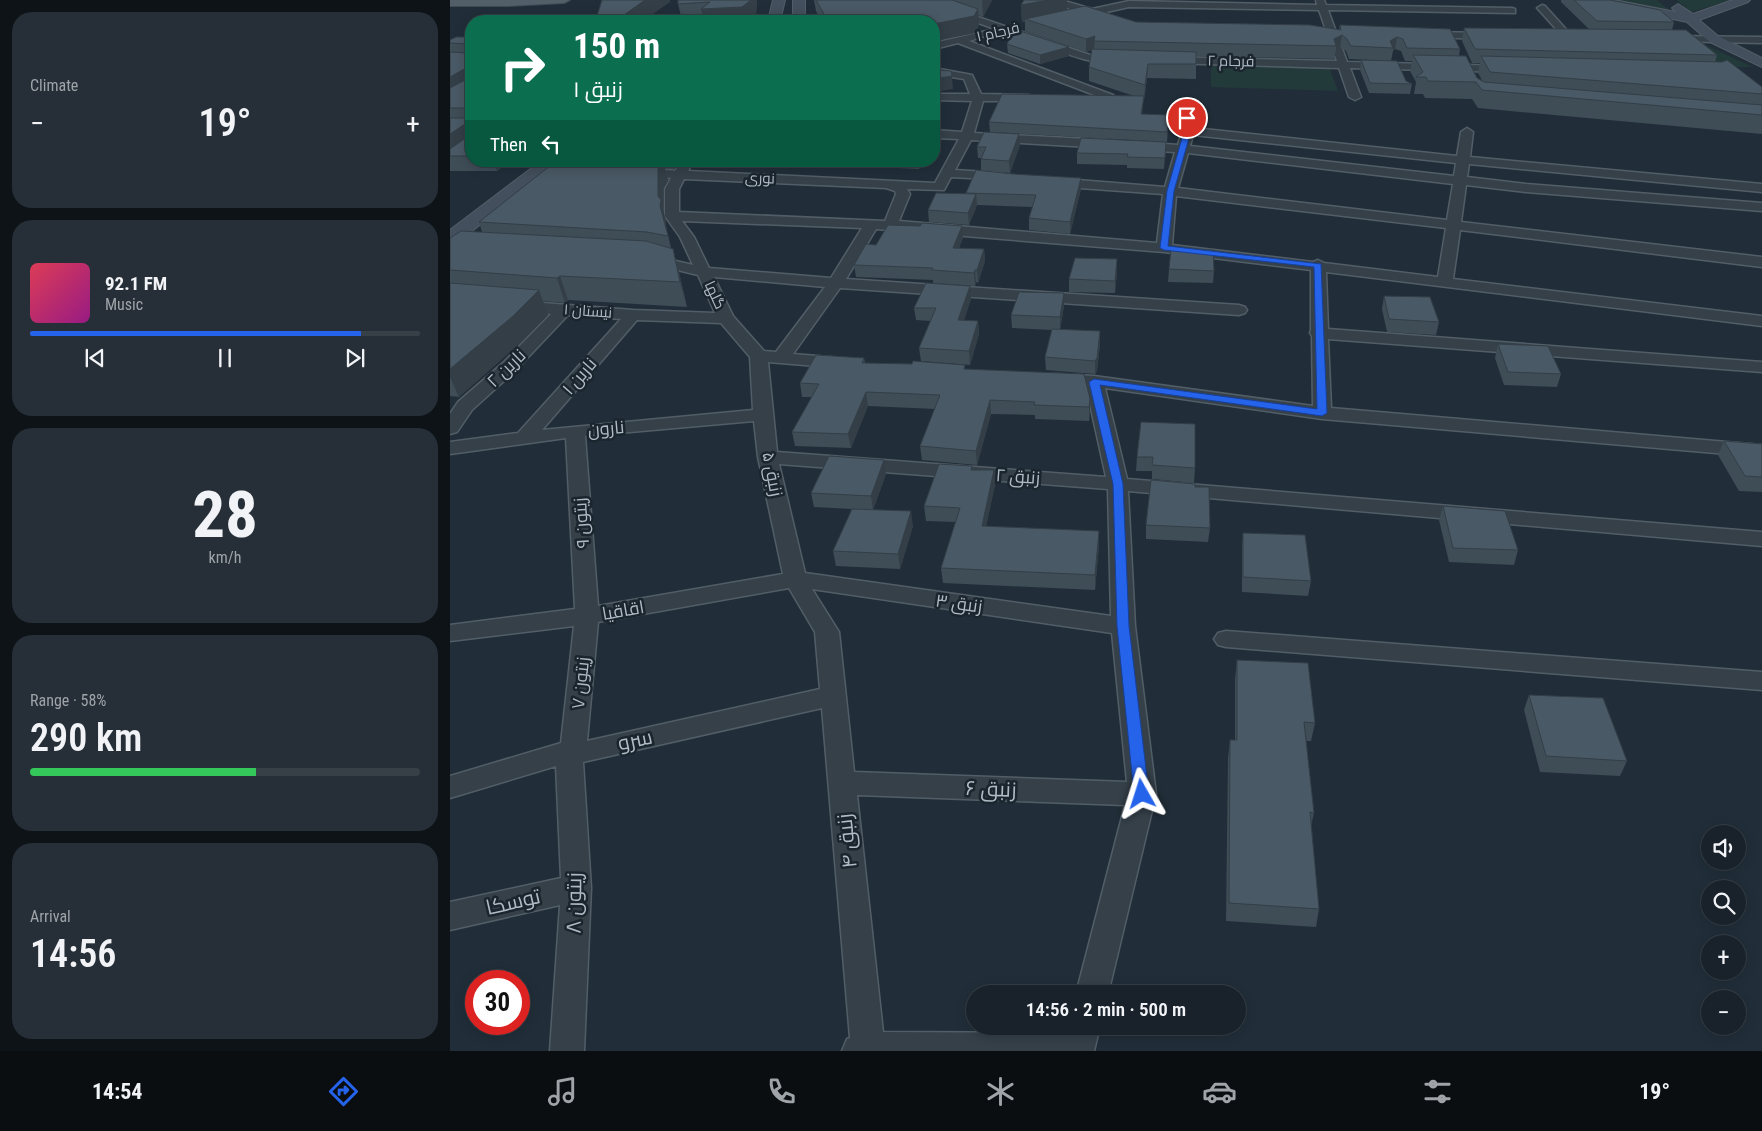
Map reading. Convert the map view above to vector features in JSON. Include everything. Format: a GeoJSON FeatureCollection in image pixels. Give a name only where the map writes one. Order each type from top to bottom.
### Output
{"type":"FeatureCollection","features":[{"type":"Feature","properties":{"kind":"main road"},"geometry":{"type":"LineString","coordinates":[[457,0],[532,0]]}},
{"type":"Feature","properties":{"kind":"main road"},"geometry":{"type":"LineString","coordinates":[[450,3],[508,3],[564,0]]}},
{"type":"Feature","properties":{"kind":"main road"},"geometry":{"type":"LineString","coordinates":[[775,15],[779,0]]}},
{"type":"Feature","properties":{"kind":"main road"},"geometry":{"type":"LineString","coordinates":[[798,15],[799,0]]}},
{"type":"Feature","properties":{"kind":"main road"},"geometry":{"type":"LineString","coordinates":[[1597,0],[1691,18],[1744,0]]}},
{"type":"Feature","properties":{"kind":"main road"},"geometry":{"type":"LineString","coordinates":[[1668,0],[1691,18],[1714,40],[1762,62]]}},
{"type":"Feature","properties":{"kind":"main road"},"geometry":{"type":"LineString","coordinates":[[453,248],[556,167]]}},
{"type":"Feature","properties":{"kind":"street"},"geometry":{"type":"LineString","coordinates":[[919,0],[1089,58],[1128,59]]}},
{"type":"Feature","properties":{"kind":"street"},"geometry":{"type":"LineString","coordinates":[[1052,0],[1118,20]]}},
{"type":"Feature","properties":{"kind":"street"},"geometry":{"type":"LineString","coordinates":[[1074,16],[1129,4],[1322,4],[1512,11]]}},
{"type":"Feature","properties":{"kind":"street"},"geometry":{"type":"LineString","coordinates":[[1322,4],[1355,97]]}},
{"type":"Feature","properties":{"kind":"street"},"geometry":{"type":"LineString","coordinates":[[1542,8],[1569,38]]}},
{"type":"Feature","properties":{"kind":"street","name":"فرجام ۱"},"geometry":{"type":"LineString","coordinates":[[940,45],[1026,25]]}},
{"type":"Feature","properties":{"kind":"street"},"geometry":{"type":"LineString","coordinates":[[1411,34],[1453,39],[1500,37]]}},
{"type":"Feature","properties":{"kind":"street"},"geometry":{"type":"LineString","coordinates":[[1656,39],[1762,40]]}},
{"type":"Feature","properties":{"kind":"street"},"geometry":{"type":"LineString","coordinates":[[960,41],[1110,97],[1072,97]]}},
{"type":"Feature","properties":{"kind":"street","name":"فرجام ۲"},"geometry":{"type":"LineString","coordinates":[[1157,60],[1401,66],[1464,63],[1522,69]]}},
{"type":"Feature","properties":{"kind":"street"},"geometry":{"type":"LineString","coordinates":[[1464,63],[1474,81]]}},
{"type":"Feature","properties":{"kind":"street"},"geometry":{"type":"LineString","coordinates":[[940,72],[968,77],[978,98],[966,136],[945,173],[1014,178]]}},
{"type":"Feature","properties":{"kind":"street"},"geometry":{"type":"LineString","coordinates":[[940,97],[1044,98]]}},
{"type":"Feature","properties":{"kind":"street"},"geometry":{"type":"LineString","coordinates":[[1164,248],[1170,191],[1188,131],[1186,104]]}},
{"type":"Feature","properties":{"kind":"street"},"geometry":{"type":"LineString","coordinates":[[1188,131],[1463,160],[1762,188]]}},
{"type":"Feature","properties":{"kind":"street"},"geometry":{"type":"LineString","coordinates":[[1445,281],[1467,132]]}},
{"type":"Feature","properties":{"kind":"street"},"geometry":{"type":"LineString","coordinates":[[940,134],[1183,149],[1460,181],[1762,207]]}},
{"type":"Feature","properties":{"kind":"street"},"geometry":{"type":"LineString","coordinates":[[683,167],[672,189],[672,216],[890,225],[1164,248],[1318,265],[1762,321]]}},
{"type":"Feature","properties":{"kind":"street","name":"نوری"},"geometry":{"type":"LineString","coordinates":[[650,173],[939,187],[945,173]]}},
{"type":"Feature","properties":{"kind":"street"},"geometry":{"type":"LineString","coordinates":[[1043,181],[1170,191],[1762,262]]}},
{"type":"Feature","properties":{"kind":"street"},"geometry":{"type":"LineString","coordinates":[[878,183],[900,188],[903,194],[890,225]]}},
{"type":"Feature","properties":{"kind":"street","name":"گلها"},"geometry":{"type":"LineString","coordinates":[[672,216],[687,237],[726,318]]}},
{"type":"Feature","properties":{"kind":"street"},"geometry":{"type":"LineString","coordinates":[[781,358],[836,283],[872,224]]}},
{"type":"Feature","properties":{"kind":"street"},"geometry":{"type":"LineString","coordinates":[[633,258],[653,259],[705,272],[836,283],[1239,310]]}},
{"type":"Feature","properties":{"kind":"street"},"geometry":{"type":"LineString","coordinates":[[1318,265],[1318,333],[1322,413]]}},
{"type":"Feature","properties":{"kind":"street","name":"نیستان ۱"},"geometry":{"type":"LineString","coordinates":[[497,304],[634,315],[726,318]]}},
{"type":"Feature","properties":{"kind":"street","name":"نارین ۲"},"geometry":{"type":"LineString","coordinates":[[450,428],[457,405],[509,367],[564,310]]}},
{"type":"Feature","properties":{"kind":"street","name":"نارین ۱"},"geometry":{"type":"LineString","coordinates":[[526,437],[634,315]]}},
{"type":"Feature","properties":{"kind":"street"},"geometry":{"type":"LineString","coordinates":[[726,318],[760,356],[860,364]]}},
{"type":"Feature","properties":{"kind":"street"},"geometry":{"type":"LineString","coordinates":[[1318,333],[1762,368]]}},
{"type":"Feature","properties":{"kind":"street","name":"زنبق ۵"},"geometry":{"type":"LineString","coordinates":[[760,356],[763,415],[768,457],[795,579],[827,632]]}},
{"type":"Feature","properties":{"kind":"street"},"geometry":{"type":"LineString","coordinates":[[1036,377],[1094,382],[1322,413],[1762,450]]}},
{"type":"Feature","properties":{"kind":"street"},"geometry":{"type":"LineString","coordinates":[[1094,382],[1118,484],[1123,626],[1142,794],[1094,985]]}},
{"type":"Feature","properties":{"kind":"street","name":"نارون"},"geometry":{"type":"LineString","coordinates":[[450,448],[574,431],[763,415]]}},
{"type":"Feature","properties":{"kind":"street","name":"زیتون ۹"},"geometry":{"type":"LineString","coordinates":[[574,431],[587,616]]}},
{"type":"Feature","properties":{"kind":"street","name":"زنبق ۲"},"geometry":{"type":"LineString","coordinates":[[768,457],[1118,484],[1762,539]]}},
{"type":"Feature","properties":{"kind":"street","name":"اقاقیا"},"geometry":{"type":"LineString","coordinates":[[450,633],[587,616],[795,579]]}},
{"type":"Feature","properties":{"kind":"street","name":"زنبق ۳"},"geometry":{"type":"LineString","coordinates":[[795,579],[1123,626]]}},
{"type":"Feature","properties":{"kind":"street","name":"زیتون ۷"},"geometry":{"type":"LineString","coordinates":[[571,752],[587,616]]}},
{"type":"Feature","properties":{"kind":"street","name":"زنبق ۴"},"geometry":{"type":"LineString","coordinates":[[827,632],[863,1050]]}},
{"type":"Feature","properties":{"kind":"street"},"geometry":{"type":"LineString","coordinates":[[1226,639],[1762,681]]}},
{"type":"Feature","properties":{"kind":"street","name":"سرو"},"geometry":{"type":"LineString","coordinates":[[450,787],[571,752],[833,696]]}},
{"type":"Feature","properties":{"kind":"street","name":"زیتون ۸"},"geometry":{"type":"LineString","coordinates":[[567,1051],[576,888],[571,752]]}},
{"type":"Feature","properties":{"kind":"street","name":"زنبق ۶"},"geometry":{"type":"LineString","coordinates":[[841,783],[1142,794]]}},
{"type":"Feature","properties":{"kind":"street","name":"توسکا"},"geometry":{"type":"LineString","coordinates":[[450,916],[576,888]]}},
{"type":"Feature","properties":{"kind":"street"},"geometry":{"type":"LineString","coordinates":[[863,1050],[1078,1050],[1082,1035]]}},
{"type":"Feature","properties":{"kind":"green space"},"geometry":{"type":"Polygon","coordinates":[[[1605,0],[1657,0],[1673,13],[1605,0]]]}},
{"type":"Feature","properties":{"kind":"green space"},"geometry":{"type":"Polygon","coordinates":[[[1677,0],[1731,0],[1691,12],[1677,0]]]}},
{"type":"Feature","properties":{"kind":"green space"},"geometry":{"type":"Polygon","coordinates":[[[1691,46],[1708,46],[1753,67],[1714,67],[1691,46]]]}},
{"type":"Feature","properties":{"kind":"green space"},"geometry":{"type":"Polygon","coordinates":[[[1211,65],[1329,67],[1338,91],[1211,87],[1211,65]]]}},
{"type":"Feature","properties":{"kind":"building"},"geometry":{"type":"Polygon","coordinates":[[[602,0],[645,0],[624,15],[597,15],[602,0]]]}},
{"type":"Feature","properties":{"kind":"building"},"geometry":{"type":"Polygon","coordinates":[[[678,0],[751,0],[742,7],[701,9],[710,2],[678,4],[678,0]]]}},
{"type":"Feature","properties":{"kind":"building"},"geometry":{"type":"Polygon","coordinates":[[[816,0],[952,0],[978,9],[974,16],[940,23],[940,15],[825,15],[816,0]]]}},
{"type":"Feature","properties":{"kind":"building"},"geometry":{"type":"Polygon","coordinates":[[[1024,0],[1049,0],[1021,5],[1024,0]]]}},
{"type":"Feature","properties":{"kind":"building"},"geometry":{"type":"Polygon","coordinates":[[[1574,0],[1610,0],[1660,10],[1674,22],[1597,21],[1574,0]]]}},
{"type":"Feature","properties":{"kind":"building"},"geometry":{"type":"Polygon","coordinates":[[[1085,6],[1136,22],[1310,25],[1341,30],[1340,25],[1450,29],[1460,49],[1407,48],[1403,39],[1397,37],[1390,41],[1393,48],[1351,46],[1342,35],[1334,39],[1336,46],[1094,41],[1095,36],[1086,39],[1025,19],[1085,6]]]}},
{"type":"Feature","properties":{"kind":"building"},"geometry":{"type":"Polygon","coordinates":[[[1464,28],[1686,30],[1717,55],[1475,49],[1464,28]]]}},
{"type":"Feature","properties":{"kind":"building"},"geometry":{"type":"Polygon","coordinates":[[[1014,29],[1069,47],[1040,55],[1007,44],[1014,29]]]}},
{"type":"Feature","properties":{"kind":"building"},"geometry":{"type":"Polygon","coordinates":[[[456,37],[465,37],[465,44],[450,43],[450,40],[456,37]]]}},
{"type":"Feature","properties":{"kind":"building"},"geometry":{"type":"Polygon","coordinates":[[[1092,49],[1196,52],[1196,64],[1148,64],[1145,85],[1089,67],[1092,49]]]}},
{"type":"Feature","properties":{"kind":"building"},"geometry":{"type":"Polygon","coordinates":[[[450,52],[465,53],[465,69],[450,77],[450,52]]]}},
{"type":"Feature","properties":{"kind":"building"},"geometry":{"type":"Polygon","coordinates":[[[1413,55],[1466,56],[1477,78],[1484,82],[1762,105],[1762,115],[1482,90],[1476,82],[1428,81],[1426,77],[1416,77],[1423,72],[1413,55]]]}},
{"type":"Feature","properties":{"kind":"building"},"geometry":{"type":"Polygon","coordinates":[[[1481,56],[1722,62],[1727,60],[1762,87],[1762,94],[1490,72],[1481,56]]]}},
{"type":"Feature","properties":{"kind":"building"},"geometry":{"type":"Polygon","coordinates":[[[1361,60],[1397,61],[1406,81],[1412,84],[1370,83],[1361,60]]]}},
{"type":"Feature","properties":{"kind":"building"},"geometry":{"type":"Polygon","coordinates":[[[940,70],[951,71],[952,76],[940,78],[940,70]]]}},
{"type":"Feature","properties":{"kind":"building"},"geometry":{"type":"Polygon","coordinates":[[[465,80],[465,108],[450,108],[450,88],[465,80]]]}},
{"type":"Feature","properties":{"kind":"building"},"geometry":{"type":"Polygon","coordinates":[[[1002,94],[1144,96],[1141,114],[1169,115],[1167,132],[989,122],[1002,94]]]}},
{"type":"Feature","properties":{"kind":"building"},"geometry":{"type":"Polygon","coordinates":[[[450,118],[465,118],[465,124],[450,134],[450,118]]]}},
{"type":"Feature","properties":{"kind":"building"},"geometry":{"type":"Polygon","coordinates":[[[984,132],[1019,134],[1009,161],[981,159],[986,147],[977,147],[984,132]]]}},
{"type":"Feature","properties":{"kind":"building"},"geometry":{"type":"Polygon","coordinates":[[[465,138],[465,156],[450,156],[450,149],[465,138]]]}},
{"type":"Feature","properties":{"kind":"building"},"geometry":{"type":"Polygon","coordinates":[[[1081,138],[1166,142],[1165,158],[1127,157],[1128,154],[1077,153],[1081,138]]]}},
{"type":"Feature","properties":{"kind":"building"},"geometry":{"type":"Polygon","coordinates":[[[548,167],[659,167],[658,196],[661,200],[660,206],[668,236],[647,232],[479,222],[548,167]]]}},
{"type":"Feature","properties":{"kind":"building"},"geometry":{"type":"Polygon","coordinates":[[[976,170],[1081,178],[1070,222],[1029,218],[1036,195],[966,193],[976,170]]]}},
{"type":"Feature","properties":{"kind":"building"},"geometry":{"type":"Polygon","coordinates":[[[936,193],[976,194],[968,213],[928,210],[936,193]]]}},
{"type":"Feature","properties":{"kind":"building"},"geometry":{"type":"Polygon","coordinates":[[[922,223],[962,226],[953,248],[984,249],[977,270],[974,273],[932,270],[933,268],[854,265],[866,244],[876,245],[888,225],[920,226],[922,223]]]}},
{"type":"Feature","properties":{"kind":"building"},"geometry":{"type":"Polygon","coordinates":[[[461,231],[646,241],[673,249],[680,282],[560,276],[557,278],[450,270],[450,238],[461,231]]]}},
{"type":"Feature","properties":{"kind":"building"},"geometry":{"type":"Polygon","coordinates":[[[1171,249],[1213,250],[1214,271],[1169,269],[1171,249]]]}},
{"type":"Feature","properties":{"kind":"building"},"geometry":{"type":"Polygon","coordinates":[[[1075,258],[1117,259],[1115,281],[1069,279],[1075,258]]]}},
{"type":"Feature","properties":{"kind":"building"},"geometry":{"type":"Polygon","coordinates":[[[450,283],[539,290],[512,317],[450,369],[450,283]]]}},
{"type":"Feature","properties":{"kind":"building"},"geometry":{"type":"Polygon","coordinates":[[[926,283],[970,286],[958,320],[978,321],[969,351],[919,348],[936,308],[914,308],[926,283]]]}},
{"type":"Feature","properties":{"kind":"building"},"geometry":{"type":"Polygon","coordinates":[[[1019,292],[1064,293],[1060,317],[1011,315],[1019,292]]]}},
{"type":"Feature","properties":{"kind":"building"},"geometry":{"type":"Polygon","coordinates":[[[1384,296],[1430,297],[1439,322],[1389,319],[1384,296]]]}},
{"type":"Feature","properties":{"kind":"building"},"geometry":{"type":"Polygon","coordinates":[[[1052,329],[1100,331],[1095,361],[1045,357],[1052,329]]]}},
{"type":"Feature","properties":{"kind":"building"},"geometry":{"type":"Polygon","coordinates":[[[1498,344],[1548,346],[1561,374],[1508,372],[1498,344]]]}},
{"type":"Feature","properties":{"kind":"building"},"geometry":{"type":"Polygon","coordinates":[[[816,355],[864,358],[862,363],[912,364],[913,361],[965,365],[964,369],[1084,374],[1090,399],[1089,407],[1034,405],[1035,402],[990,400],[976,451],[920,446],[940,395],[866,392],[848,434],[792,432],[819,384],[800,383],[816,355]]]}},
{"type":"Feature","properties":{"kind":"building"},"geometry":{"type":"Polygon","coordinates":[[[1141,422],[1195,424],[1195,468],[1152,465],[1153,457],[1137,457],[1141,422]]]}},
{"type":"Feature","properties":{"kind":"building"},"geometry":{"type":"Polygon","coordinates":[[[1724,441],[1762,444],[1762,477],[1745,476],[1724,441]]]}},
{"type":"Feature","properties":{"kind":"building"},"geometry":{"type":"Polygon","coordinates":[[[829,456],[884,460],[871,496],[811,493],[829,456]]]}},
{"type":"Feature","properties":{"kind":"building"},"geometry":{"type":"Polygon","coordinates":[[[939,464],[972,466],[971,470],[994,470],[982,526],[1099,531],[1095,575],[941,568],[960,508],[924,506],[939,464]]]}},
{"type":"Feature","properties":{"kind":"building"},"geometry":{"type":"Polygon","coordinates":[[[1151,480],[1195,484],[1195,487],[1209,487],[1210,528],[1146,525],[1151,480]]]}},
{"type":"Feature","properties":{"kind":"building"},"geometry":{"type":"Polygon","coordinates":[[[1443,506],[1505,511],[1518,550],[1453,548],[1443,506]]]}},
{"type":"Feature","properties":{"kind":"building"},"geometry":{"type":"Polygon","coordinates":[[[852,509],[911,511],[898,554],[833,551],[852,509]]]}},
{"type":"Feature","properties":{"kind":"building"},"geometry":{"type":"Polygon","coordinates":[[[1243,533],[1305,535],[1311,581],[1243,577],[1243,533]]]}},
{"type":"Feature","properties":{"kind":"building"},"geometry":{"type":"Polygon","coordinates":[[[1237,660],[1308,663],[1315,723],[1304,722],[1314,813],[1310,812],[1319,909],[1229,903],[1230,740],[1237,740],[1237,660]]]}},
{"type":"Feature","properties":{"kind":"building"},"geometry":{"type":"Polygon","coordinates":[[[1529,695],[1603,698],[1627,761],[1546,756],[1529,695]]]}},
{"type":"Feature","properties":{"kind":"route"},"geometry":{"type":"LineString","coordinates":[[1142,794],[1123,626],[1118,484],[1094,382],[1322,413],[1318,333],[1318,265],[1164,248],[1170,191],[1188,131],[1187,118]]}}]}
